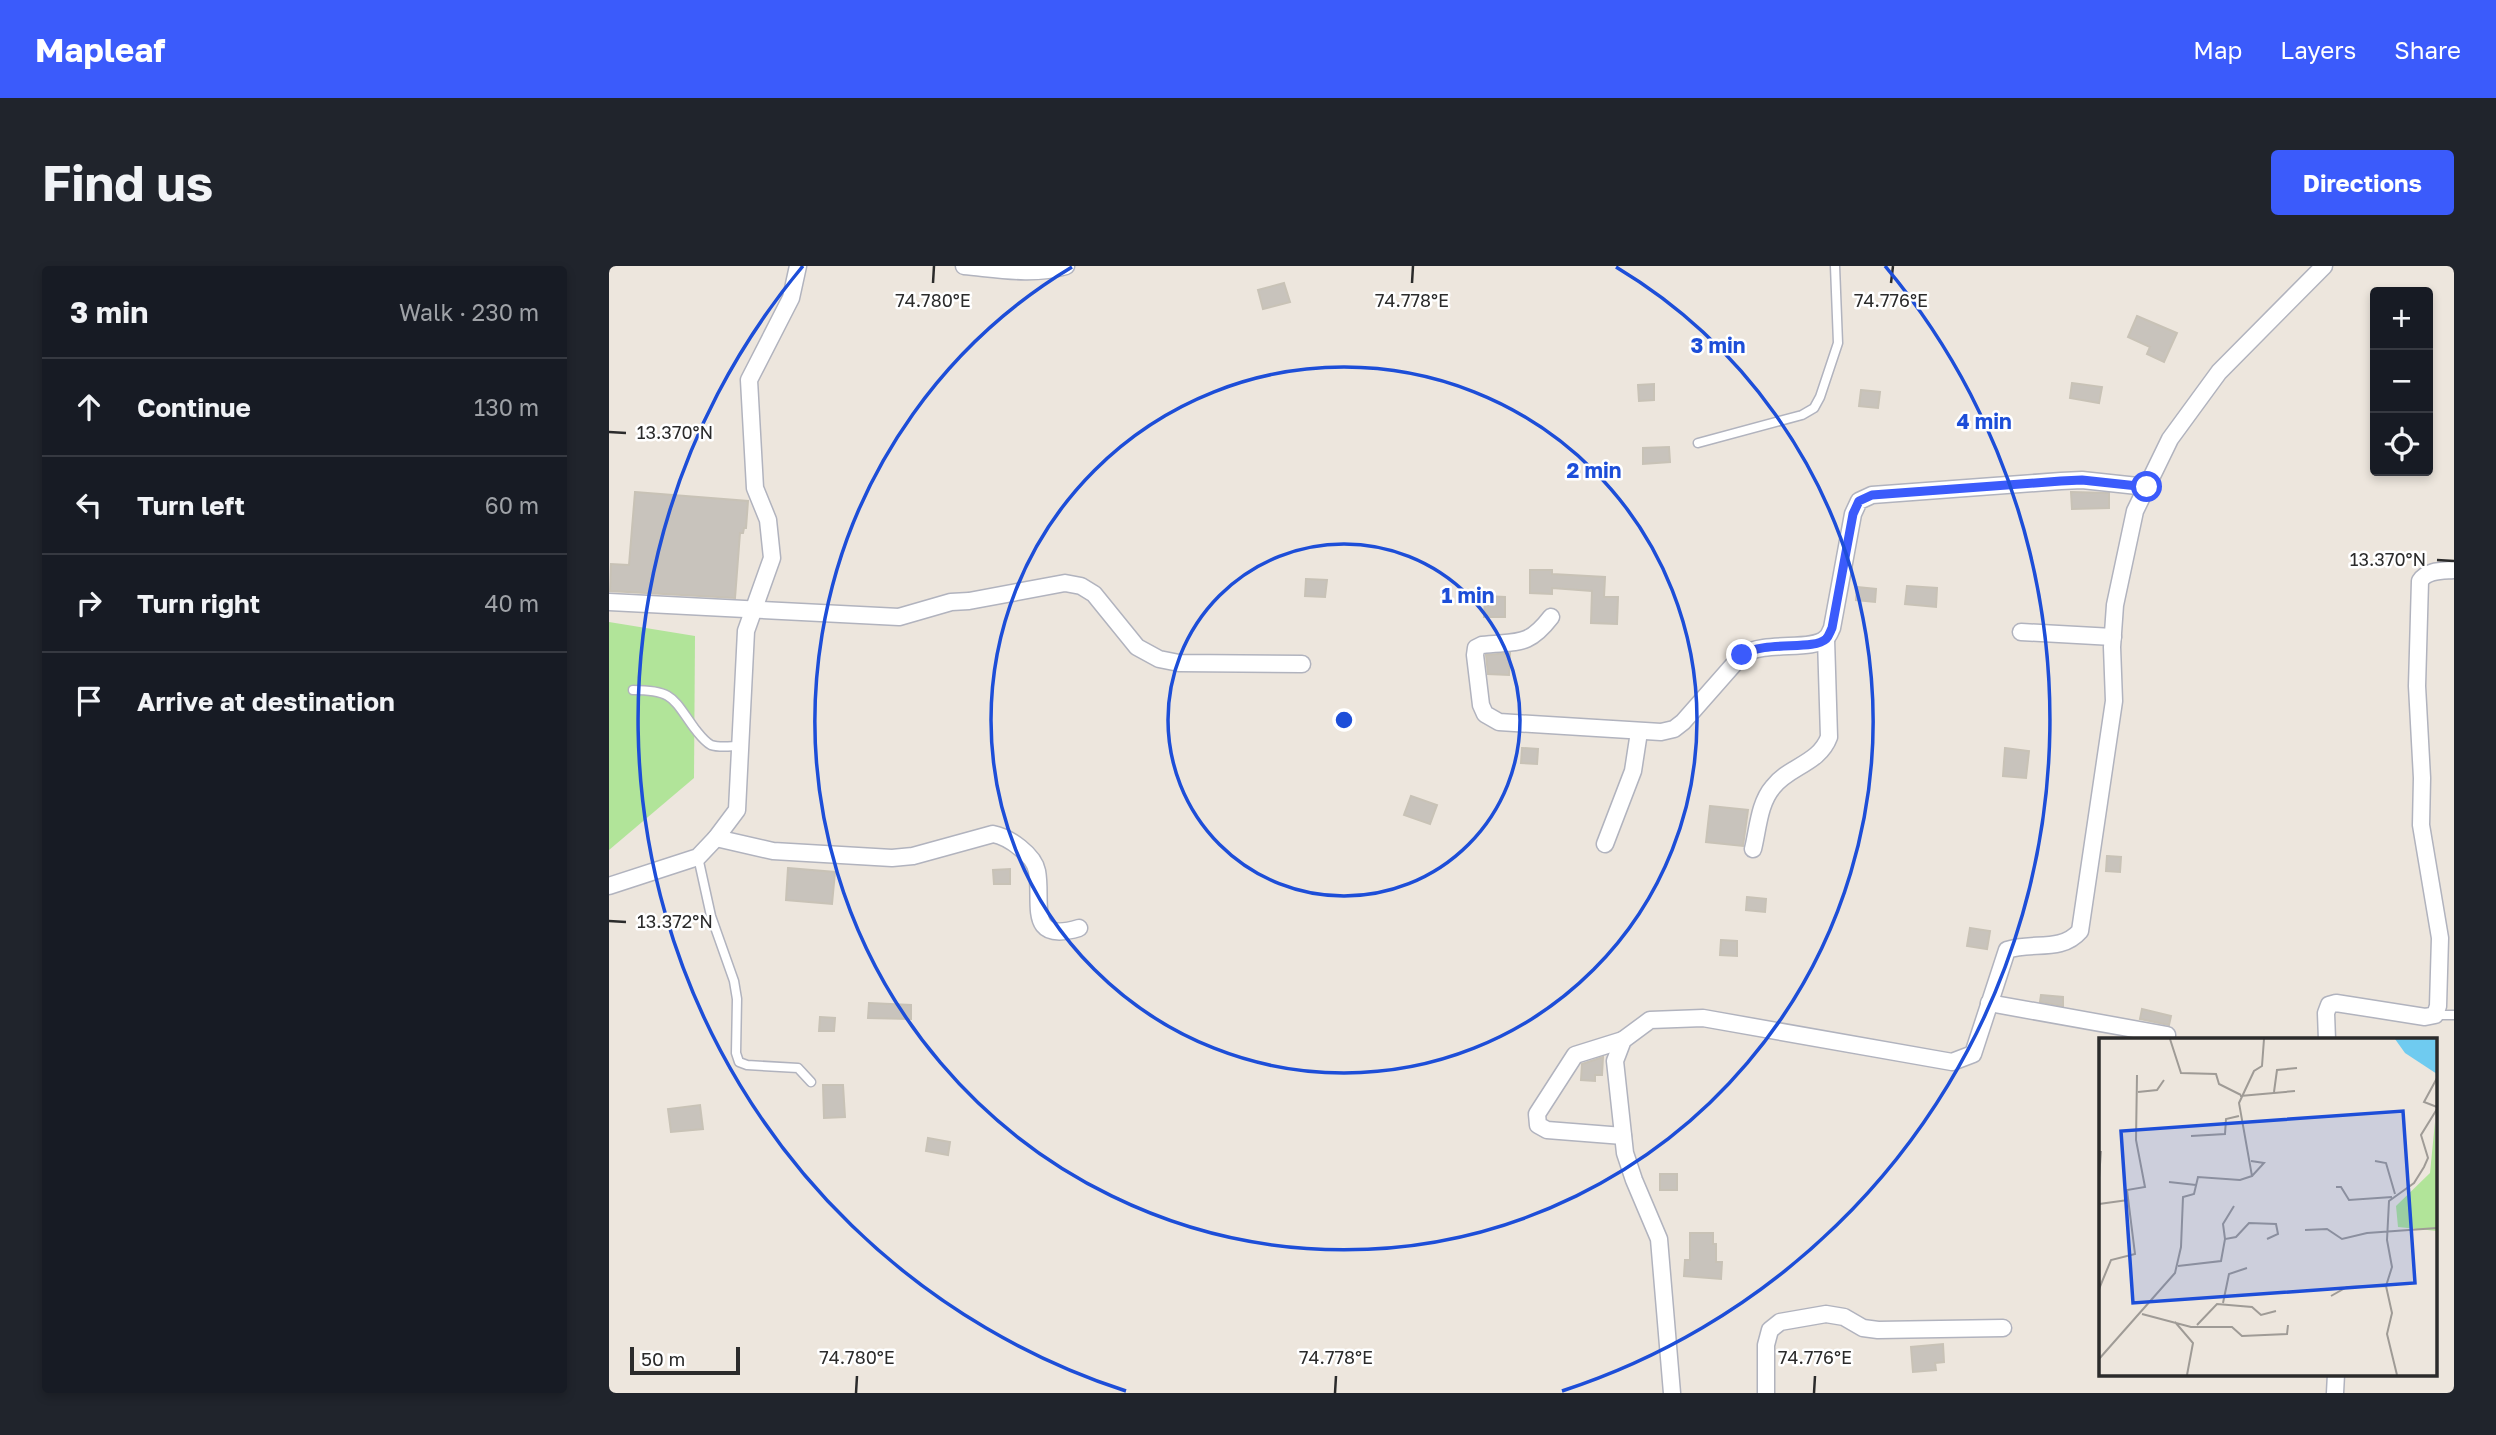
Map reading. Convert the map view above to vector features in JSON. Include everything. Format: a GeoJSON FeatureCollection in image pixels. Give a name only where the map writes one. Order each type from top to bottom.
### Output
{"type":"FeatureCollection","features":[{"type":"Feature","properties":{"kind":"street"},"geometry":{"type":"LineString","coordinates":[[609,886],[698,857],[737,810],[746,631],[772,558],[768,520],[755,488],[749,380],[792,298],[798,266]]}},
{"type":"Feature","properties":{"kind":"street"},"geometry":{"type":"LineString","coordinates":[[964,266],[1026,272],[1050,271],[1066,266]]}},
{"type":"Feature","properties":{"kind":"street"},"geometry":{"type":"LineString","coordinates":[[1623,1136],[1546,1130],[1538,1125],[1537,1114],[1575,1055],[1623,1040],[1650,1020],[1703,1018],[1952,1062],[1973,1054],[2007,950],[2063,944],[2073,939],[2080,931],[2114,701],[2115,605],[2135,511],[2170,439],[2219,372],[2324,266]]}},
{"type":"Feature","properties":{"kind":"street"},"geometry":{"type":"LineString","coordinates":[[1753,849],[1766,796],[1775,783],[1817,757],[1825,748],[1829,737],[1826,639],[1832,628],[1853,514],[1859,501],[1872,495],[2061,481],[2082,480],[2147,487]]}},
{"type":"Feature","properties":{"kind":"street"},"geometry":{"type":"LineString","coordinates":[[2327,1038],[2326,1013],[2329,1005],[2336,1003],[2425,1017],[2435,1015],[2438,1006],[2447,938],[2421,825],[2422,778],[2417,686],[2420,581],[2430,573],[2454,570]]}},
{"type":"Feature","properties":{"kind":"street"},"geometry":{"type":"LineString","coordinates":[[609,602],[898,617],[951,601],[969,601],[1065,583],[1081,586],[1094,594],[1137,647],[1159,659],[1179,663],[1302,664]]}},
{"type":"Feature","properties":{"kind":"street"},"geometry":{"type":"LineString","coordinates":[[1551,617],[1540,631],[1528,640],[1476,648],[1481,705],[1485,714],[1499,722],[1661,732],[1674,729],[1683,722],[1742,655],[1752,649],[1816,644],[1826,639]]}},
{"type":"Feature","properties":{"kind":"street"},"geometry":{"type":"LineString","coordinates":[[2021,632],[2113,637]]}},
{"type":"Feature","properties":{"kind":"street"},"geometry":{"type":"LineString","coordinates":[[1605,845],[1633,771],[1639,732]]}},
{"type":"Feature","properties":{"kind":"street"},"geometry":{"type":"LineString","coordinates":[[716,838],[773,851],[891,858],[913,856],[993,834],[1003,836],[1032,858],[1036,865],[1037,902],[1045,926],[1054,932],[1063,933],[1079,928]]}},
{"type":"Feature","properties":{"kind":"street"},"geometry":{"type":"LineString","coordinates":[[1989,1003],[2167,1035]]}},
{"type":"Feature","properties":{"kind":"street"},"geometry":{"type":"LineString","coordinates":[[1623,1040],[1615,1061],[1625,1153],[1660,1239],[1672,1393]]}},
{"type":"Feature","properties":{"kind":"street"},"geometry":{"type":"LineString","coordinates":[[1766,1393],[1766,1345],[1770,1330],[1780,1322],[1826,1314],[1845,1317],[1863,1328],[1878,1330],[2003,1328]]}},
{"type":"Feature","properties":{"kind":"lane"},"geometry":{"type":"LineString","coordinates":[[1698,443],[1802,415],[1814,408],[1838,343],[1835,266]]}},
{"type":"Feature","properties":{"kind":"lane"},"geometry":{"type":"LineString","coordinates":[[633,690],[664,692],[671,697],[701,738],[709,744],[740,746]]}},
{"type":"Feature","properties":{"kind":"lane"},"geometry":{"type":"LineString","coordinates":[[698,857],[711,916],[734,981],[737,999],[736,1053],[739,1062],[747,1065],[798,1068],[811,1082]]}},
{"type":"Feature","properties":{"kind":"lane"},"geometry":{"type":"LineString","coordinates":[[2435,1015],[2454,1015]]}},
{"type":"Feature","properties":{"kind":"green space"},"geometry":{"type":"Polygon","coordinates":[[[609,622],[695,636],[694,778],[609,850],[609,622]]]}},
{"type":"Feature","properties":{"kind":"building"},"geometry":{"type":"Polygon","coordinates":[[[1284,283],[1290,302],[1263,309],[1258,290],[1284,283]]]}},
{"type":"Feature","properties":{"kind":"building"},"geometry":{"type":"Polygon","coordinates":[[[2137,316],[2177,333],[2164,362],[2147,354],[2150,347],[2128,337],[2137,316]]]}},
{"type":"Feature","properties":{"kind":"building"},"geometry":{"type":"Polygon","coordinates":[[[2072,383],[2102,387],[2099,403],[2070,398],[2072,383]]]}},
{"type":"Feature","properties":{"kind":"building"},"geometry":{"type":"Polygon","coordinates":[[[1654,384],[1654,400],[1639,401],[1638,385],[1654,384]]]}},
{"type":"Feature","properties":{"kind":"building"},"geometry":{"type":"Polygon","coordinates":[[[1861,390],[1880,392],[1878,408],[1859,406],[1861,390]]]}},
{"type":"Feature","properties":{"kind":"building"},"geometry":{"type":"Polygon","coordinates":[[[1669,447],[1670,462],[1643,464],[1643,448],[1669,447]]]}},
{"type":"Feature","properties":{"kind":"building"},"geometry":{"type":"Polygon","coordinates":[[[635,492],[748,501],[746,528],[740,533],[735,598],[610,591],[611,564],[629,565],[635,492]]]}},
{"type":"Feature","properties":{"kind":"building"},"geometry":{"type":"Polygon","coordinates":[[[2071,492],[2109,493],[2109,508],[2072,509],[2071,492]]]}},
{"type":"Feature","properties":{"kind":"building"},"geometry":{"type":"Polygon","coordinates":[[[1530,570],[1605,577],[1604,597],[1618,597],[1617,624],[1591,623],[1592,591],[1552,588],[1552,594],[1530,593],[1530,570]]]}},
{"type":"Feature","properties":{"kind":"building"},"geometry":{"type":"Polygon","coordinates":[[[1306,579],[1327,580],[1325,597],[1305,596],[1306,579]]]}},
{"type":"Feature","properties":{"kind":"building"},"geometry":{"type":"Polygon","coordinates":[[[1907,586],[1937,588],[1936,607],[1905,604],[1907,586]]]}},
{"type":"Feature","properties":{"kind":"building"},"geometry":{"type":"Polygon","coordinates":[[[1857,587],[1876,589],[1875,602],[1856,600],[1857,587]]]}},
{"type":"Feature","properties":{"kind":"building"},"geometry":{"type":"Polygon","coordinates":[[[1485,596],[1505,597],[1505,617],[1484,617],[1485,596]]]}},
{"type":"Feature","properties":{"kind":"building"},"geometry":{"type":"Polygon","coordinates":[[[1510,653],[1509,675],[1488,674],[1486,655],[1510,653]]]}},
{"type":"Feature","properties":{"kind":"building"},"geometry":{"type":"Polygon","coordinates":[[[1522,748],[1538,749],[1537,764],[1521,763],[1522,748]]]}},
{"type":"Feature","properties":{"kind":"building"},"geometry":{"type":"Polygon","coordinates":[[[2005,748],[2029,751],[2026,778],[2003,776],[2005,748]]]}},
{"type":"Feature","properties":{"kind":"building"},"geometry":{"type":"Polygon","coordinates":[[[1411,796],[1437,805],[1430,824],[1404,815],[1411,796]]]}},
{"type":"Feature","properties":{"kind":"building"},"geometry":{"type":"Polygon","coordinates":[[[1710,806],[1748,810],[1743,846],[1706,842],[1710,806]]]}},
{"type":"Feature","properties":{"kind":"building"},"geometry":{"type":"Polygon","coordinates":[[[2107,856],[2121,857],[2120,872],[2106,871],[2107,856]]]}},
{"type":"Feature","properties":{"kind":"building"},"geometry":{"type":"Polygon","coordinates":[[[788,868],[835,872],[832,904],[786,900],[788,868]]]}},
{"type":"Feature","properties":{"kind":"building"},"geometry":{"type":"Polygon","coordinates":[[[1010,869],[1010,884],[994,884],[993,870],[1010,869]]]}},
{"type":"Feature","properties":{"kind":"building"},"geometry":{"type":"Polygon","coordinates":[[[1747,897],[1766,899],[1765,912],[1746,910],[1747,897]]]}},
{"type":"Feature","properties":{"kind":"building"},"geometry":{"type":"Polygon","coordinates":[[[1970,928],[1990,931],[1987,949],[1967,946],[1970,928]]]}},
{"type":"Feature","properties":{"kind":"building"},"geometry":{"type":"Polygon","coordinates":[[[1721,940],[1737,941],[1737,956],[1720,955],[1721,940]]]}},
{"type":"Feature","properties":{"kind":"building"},"geometry":{"type":"Polygon","coordinates":[[[2041,995],[2063,997],[2063,1006],[2040,1002],[2041,995]]]}},
{"type":"Feature","properties":{"kind":"building"},"geometry":{"type":"Polygon","coordinates":[[[869,1003],[911,1005],[911,1019],[868,1018],[869,1003]]]}},
{"type":"Feature","properties":{"kind":"building"},"geometry":{"type":"Polygon","coordinates":[[[2142,1009],[2171,1016],[2169,1025],[2140,1019],[2142,1009]]]}},
{"type":"Feature","properties":{"kind":"building"},"geometry":{"type":"Polygon","coordinates":[[[820,1017],[835,1018],[834,1031],[819,1031],[820,1017]]]}},
{"type":"Feature","properties":{"kind":"building"},"geometry":{"type":"Polygon","coordinates":[[[1603,1057],[1602,1075],[1595,1075],[1595,1081],[1581,1080],[1582,1064],[1603,1057]]]}},
{"type":"Feature","properties":{"kind":"building"},"geometry":{"type":"Polygon","coordinates":[[[823,1085],[843,1085],[845,1117],[824,1118],[823,1085]]]}},
{"type":"Feature","properties":{"kind":"building"},"geometry":{"type":"Polygon","coordinates":[[[700,1105],[703,1129],[671,1132],[668,1109],[700,1105]]]}},
{"type":"Feature","properties":{"kind":"building"},"geometry":{"type":"Polygon","coordinates":[[[928,1138],[950,1142],[948,1155],[926,1151],[928,1138]]]}},
{"type":"Feature","properties":{"kind":"building"},"geometry":{"type":"Polygon","coordinates":[[[1660,1174],[1677,1174],[1677,1190],[1660,1190],[1660,1174]]]}},
{"type":"Feature","properties":{"kind":"building"},"geometry":{"type":"Polygon","coordinates":[[[1690,1233],[1713,1233],[1716,1262],[1722,1262],[1721,1279],[1684,1276],[1685,1260],[1690,1260],[1690,1233]]]}},
{"type":"Feature","properties":{"kind":"building"},"geometry":{"type":"Polygon","coordinates":[[[1943,1344],[1944,1362],[1935,1363],[1936,1370],[1913,1372],[1911,1347],[1943,1344]]]}},
{"type":"Feature","properties":{"kind":"route"},"geometry":{"type":"LineString","coordinates":[[1742,655],[1765,646],[1816,644],[1826,639],[1832,628],[1853,514],[1859,501],[1872,495],[2082,480],[2147,487]]}}]}
